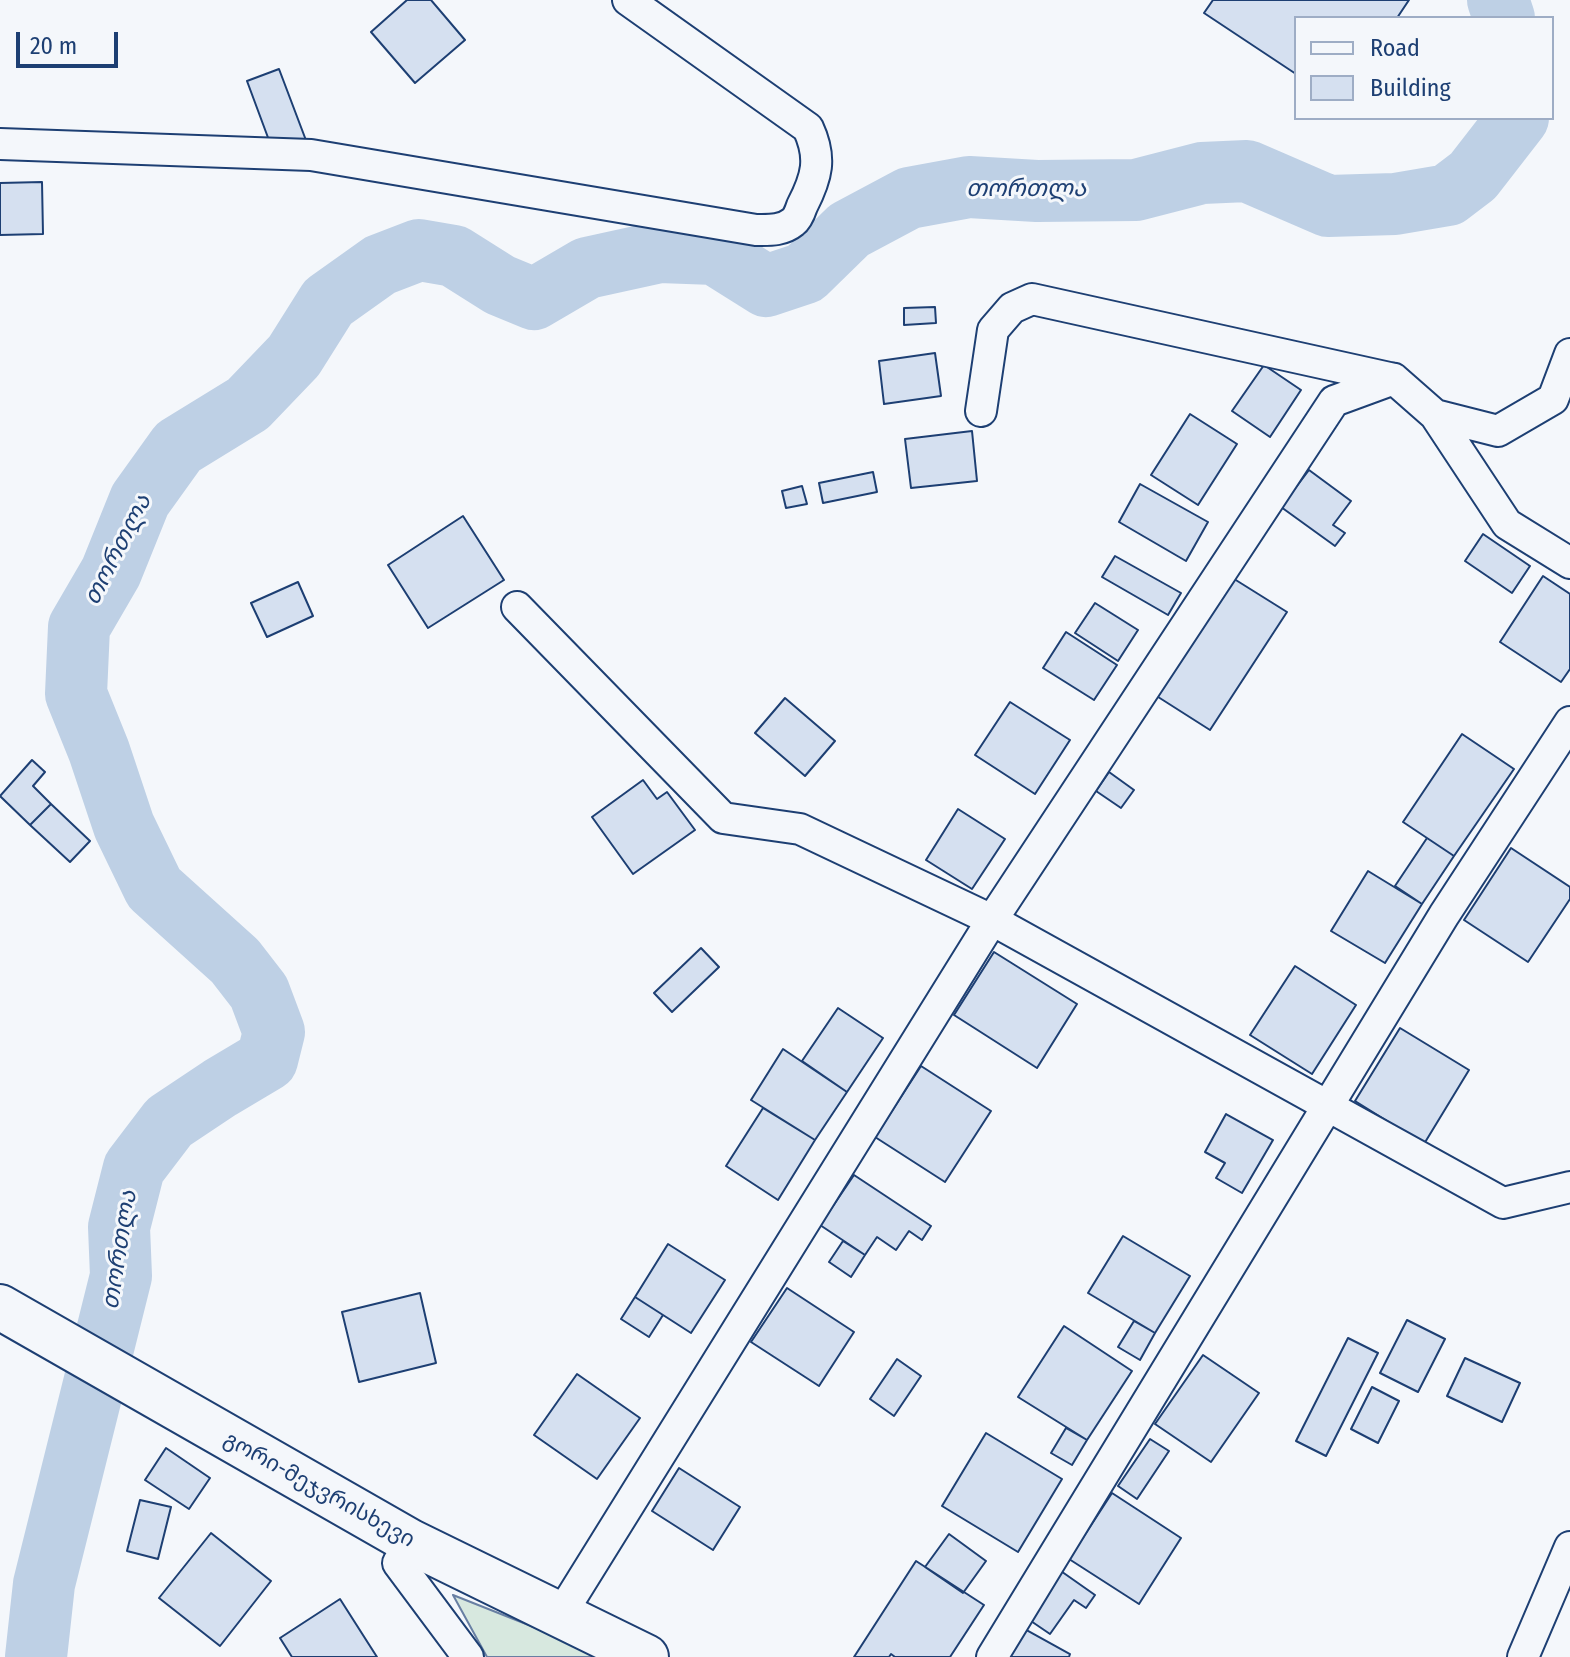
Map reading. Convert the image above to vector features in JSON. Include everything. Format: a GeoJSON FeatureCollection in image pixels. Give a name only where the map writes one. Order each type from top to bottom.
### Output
{"type":"FeatureCollection","features":[{"type":"Feature","properties":{"kind":"main road","name":"გორი-მეჯვრისხევი"},"geometry":{"type":"LineString","coordinates":[[0,1307],[411,1542],[646,1657]]}},
{"type":"Feature","properties":{"kind":"street"},"geometry":{"type":"LineString","coordinates":[[0,144],[311,155],[756,230],[777,230],[795,221],[810,191],[817,166],[816,145],[808,128],[628,0]]}},
{"type":"Feature","properties":{"kind":"street"},"geometry":{"type":"LineString","coordinates":[[981,411],[993,330],[1012,308],[1032,299],[1394,379],[1435,415],[1507,524],[1570,563]]}},
{"type":"Feature","properties":{"kind":"street"},"geometry":{"type":"LineString","coordinates":[[1435,415],[1498,431],[1553,399],[1570,354]]}},
{"type":"Feature","properties":{"kind":"street"},"geometry":{"type":"LineString","coordinates":[[561,1614],[992,920],[1334,401],[1394,379]]}},
{"type":"Feature","properties":{"kind":"street"},"geometry":{"type":"LineString","coordinates":[[517,607],[723,818],[800,829],[992,920],[1503,1203],[1570,1187]]}},
{"type":"Feature","properties":{"kind":"street"},"geometry":{"type":"LineString","coordinates":[[992,1657],[1444,915],[1570,722]]}},
{"type":"Feature","properties":{"kind":"street"},"geometry":{"type":"LineString","coordinates":[[411,1542],[398,1563],[468,1657]]}},
{"type":"Feature","properties":{"kind":"street"},"geometry":{"type":"LineString","coordinates":[[1523,1657],[1570,1547]]}},
{"type":"Feature","properties":{"kind":"shaded area"},"geometry":{"type":"Polygon","coordinates":[[[453,1595],[594,1651],[604,1657],[487,1657],[453,1595]]]}},
{"type":"Feature","properties":{"kind":"building"},"geometry":{"type":"Polygon","coordinates":[[[407,0],[431,0],[465,40],[415,83],[371,32],[407,0]]]}},
{"type":"Feature","properties":{"kind":"building"},"geometry":{"type":"Polygon","coordinates":[[[1213,0],[1409,0],[1398,16],[1294,16],[1294,73],[1204,13],[1213,0]]]}},
{"type":"Feature","properties":{"kind":"building"},"geometry":{"type":"Polygon","coordinates":[[[279,69],[307,143],[270,143],[247,81],[279,69]]]}},
{"type":"Feature","properties":{"kind":"building"},"geometry":{"type":"Polygon","coordinates":[[[42,182],[43,234],[0,235],[0,183],[42,182]]]}},
{"type":"Feature","properties":{"kind":"building"},"geometry":{"type":"Polygon","coordinates":[[[935,307],[936,323],[904,325],[904,308],[935,307]]]}},
{"type":"Feature","properties":{"kind":"building"},"geometry":{"type":"Polygon","coordinates":[[[935,353],[941,396],[884,404],[879,361],[935,353]]]}},
{"type":"Feature","properties":{"kind":"building"},"geometry":{"type":"Polygon","coordinates":[[[1264,365],[1301,390],[1270,437],[1232,411],[1264,365]]]}},
{"type":"Feature","properties":{"kind":"building"},"geometry":{"type":"Polygon","coordinates":[[[1190,414],[1237,444],[1198,505],[1151,475],[1190,414]]]}},
{"type":"Feature","properties":{"kind":"building"},"geometry":{"type":"Polygon","coordinates":[[[972,431],[977,481],[911,488],[905,439],[972,431]]]}},
{"type":"Feature","properties":{"kind":"building"},"geometry":{"type":"Polygon","coordinates":[[[1309,470],[1351,501],[1333,525],[1345,533],[1335,546],[1281,507],[1309,470]]]}},
{"type":"Feature","properties":{"kind":"building"},"geometry":{"type":"Polygon","coordinates":[[[873,472],[877,492],[823,503],[819,483],[873,472]]]}},
{"type":"Feature","properties":{"kind":"building"},"geometry":{"type":"Polygon","coordinates":[[[1140,484],[1208,522],[1186,561],[1119,522],[1140,484]]]}},
{"type":"Feature","properties":{"kind":"building"},"geometry":{"type":"Polygon","coordinates":[[[802,486],[807,504],[786,508],[782,491],[802,486]]]}},
{"type":"Feature","properties":{"kind":"building"},"geometry":{"type":"Polygon","coordinates":[[[463,516],[504,580],[428,628],[388,565],[463,516]]]}},
{"type":"Feature","properties":{"kind":"building"},"geometry":{"type":"Polygon","coordinates":[[[1483,534],[1530,566],[1512,593],[1465,561],[1483,534]]]}},
{"type":"Feature","properties":{"kind":"building"},"geometry":{"type":"Polygon","coordinates":[[[1115,556],[1181,593],[1168,615],[1102,577],[1115,556]]]}},
{"type":"Feature","properties":{"kind":"building"},"geometry":{"type":"Polygon","coordinates":[[[1543,576],[1570,594],[1570,669],[1561,682],[1500,642],[1543,576]]]}},
{"type":"Feature","properties":{"kind":"building"},"geometry":{"type":"Polygon","coordinates":[[[1231,577],[1287,612],[1210,730],[1155,695],[1231,577]]]}},
{"type":"Feature","properties":{"kind":"building"},"geometry":{"type":"Polygon","coordinates":[[[298,582],[313,616],[267,637],[251,603],[298,582]]]}},
{"type":"Feature","properties":{"kind":"building"},"geometry":{"type":"Polygon","coordinates":[[[1095,603],[1138,630],[1118,661],[1075,633],[1095,603]]]}},
{"type":"Feature","properties":{"kind":"building"},"geometry":{"type":"Polygon","coordinates":[[[1066,632],[1117,665],[1094,700],[1043,668],[1066,632]]]}},
{"type":"Feature","properties":{"kind":"building"},"geometry":{"type":"Polygon","coordinates":[[[785,698],[835,741],[805,776],[755,733],[785,698]]]}},
{"type":"Feature","properties":{"kind":"building"},"geometry":{"type":"Polygon","coordinates":[[[1010,702],[1070,740],[1035,794],[975,755],[1010,702]]]}},
{"type":"Feature","properties":{"kind":"building"},"geometry":{"type":"Polygon","coordinates":[[[1462,734],[1514,769],[1454,856],[1403,822],[1462,734]]]}},
{"type":"Feature","properties":{"kind":"building"},"geometry":{"type":"Polygon","coordinates":[[[32,760],[45,772],[33,786],[51,804],[30,825],[0,796],[32,760]]]}},
{"type":"Feature","properties":{"kind":"building"},"geometry":{"type":"Polygon","coordinates":[[[1109,772],[1134,790],[1121,808],[1096,791],[1109,772]]]}},
{"type":"Feature","properties":{"kind":"building"},"geometry":{"type":"Polygon","coordinates":[[[643,780],[657,799],[667,792],[695,830],[633,874],[592,817],[643,780]]]}},
{"type":"Feature","properties":{"kind":"building"},"geometry":{"type":"Polygon","coordinates":[[[51,804],[90,841],[70,862],[30,825],[51,804]]]}},
{"type":"Feature","properties":{"kind":"building"},"geometry":{"type":"Polygon","coordinates":[[[958,809],[1005,839],[972,889],[926,860],[958,809]]]}},
{"type":"Feature","properties":{"kind":"building"},"geometry":{"type":"Polygon","coordinates":[[[1427,838],[1454,856],[1422,904],[1395,886],[1427,838]]]}},
{"type":"Feature","properties":{"kind":"building"},"geometry":{"type":"Polygon","coordinates":[[[1511,848],[1570,887],[1570,899],[1528,962],[1464,920],[1511,848]]]}},
{"type":"Feature","properties":{"kind":"building"},"geometry":{"type":"Polygon","coordinates":[[[1368,871],[1422,904],[1385,963],[1331,931],[1368,871]]]}},
{"type":"Feature","properties":{"kind":"building"},"geometry":{"type":"Polygon","coordinates":[[[701,948],[719,967],[672,1012],[654,993],[701,948]]]}},
{"type":"Feature","properties":{"kind":"building"},"geometry":{"type":"Polygon","coordinates":[[[994,952],[1077,1004],[1037,1068],[954,1015],[994,952]]]}},
{"type":"Feature","properties":{"kind":"building"},"geometry":{"type":"Polygon","coordinates":[[[1295,966],[1356,1005],[1312,1074],[1250,1035],[1295,966]]]}},
{"type":"Feature","properties":{"kind":"building"},"geometry":{"type":"Polygon","coordinates":[[[838,1008],[883,1038],[847,1092],[802,1061],[838,1008]]]}},
{"type":"Feature","properties":{"kind":"building"},"geometry":{"type":"Polygon","coordinates":[[[1400,1028],[1469,1070],[1424,1144],[1355,1101],[1400,1028]]]}},
{"type":"Feature","properties":{"kind":"building"},"geometry":{"type":"Polygon","coordinates":[[[783,1049],[847,1092],[815,1140],[751,1100],[783,1049]]]}},
{"type":"Feature","properties":{"kind":"building"},"geometry":{"type":"Polygon","coordinates":[[[921,1066],[991,1111],[945,1182],[875,1137],[921,1066]]]}},
{"type":"Feature","properties":{"kind":"building"},"geometry":{"type":"Polygon","coordinates":[[[763,1108],[815,1140],[778,1200],[726,1166],[763,1108]]]}},
{"type":"Feature","properties":{"kind":"building"},"geometry":{"type":"Polygon","coordinates":[[[1226,1114],[1273,1140],[1242,1193],[1216,1178],[1225,1163],[1205,1152],[1226,1114]]]}},
{"type":"Feature","properties":{"kind":"building"},"geometry":{"type":"Polygon","coordinates":[[[854,1175],[931,1226],[922,1240],[909,1231],[896,1250],[877,1237],[865,1255],[820,1225],[854,1175]]]}},
{"type":"Feature","properties":{"kind":"building"},"geometry":{"type":"Polygon","coordinates":[[[1123,1236],[1190,1276],[1155,1333],[1088,1293],[1123,1236]]]}},
{"type":"Feature","properties":{"kind":"building"},"geometry":{"type":"Polygon","coordinates":[[[843,1241],[865,1255],[851,1277],[829,1262],[843,1241]]]}},
{"type":"Feature","properties":{"kind":"building"},"geometry":{"type":"Polygon","coordinates":[[[668,1244],[725,1280],[691,1333],[635,1297],[668,1244]]]}},
{"type":"Feature","properties":{"kind":"building"},"geometry":{"type":"Polygon","coordinates":[[[787,1288],[854,1332],[819,1386],[751,1342],[787,1288]]]}},
{"type":"Feature","properties":{"kind":"building"},"geometry":{"type":"Polygon","coordinates":[[[420,1293],[436,1363],[359,1382],[342,1312],[420,1293]]]}},
{"type":"Feature","properties":{"kind":"building"},"geometry":{"type":"Polygon","coordinates":[[[635,1297],[663,1315],[649,1337],[621,1319],[635,1297]]]}},
{"type":"Feature","properties":{"kind":"building"},"geometry":{"type":"Polygon","coordinates":[[[1407,1320],[1445,1339],[1418,1392],[1380,1373],[1407,1320]]]}},
{"type":"Feature","properties":{"kind":"building"},"geometry":{"type":"Polygon","coordinates":[[[1134,1321],[1155,1333],[1140,1360],[1118,1347],[1134,1321]]]}},
{"type":"Feature","properties":{"kind":"building"},"geometry":{"type":"Polygon","coordinates":[[[1064,1326],[1132,1371],[1087,1440],[1018,1397],[1064,1326]]]}},
{"type":"Feature","properties":{"kind":"building"},"geometry":{"type":"Polygon","coordinates":[[[1348,1338],[1378,1353],[1326,1456],[1296,1441],[1348,1338]]]}},
{"type":"Feature","properties":{"kind":"building"},"geometry":{"type":"Polygon","coordinates":[[[1203,1355],[1259,1393],[1211,1462],[1155,1424],[1203,1355]]]}},
{"type":"Feature","properties":{"kind":"building"},"geometry":{"type":"Polygon","coordinates":[[[1465,1358],[1520,1383],[1502,1422],[1447,1396],[1465,1358]]]}},
{"type":"Feature","properties":{"kind":"building"},"geometry":{"type":"Polygon","coordinates":[[[897,1359],[921,1376],[894,1416],[870,1399],[897,1359]]]}},
{"type":"Feature","properties":{"kind":"building"},"geometry":{"type":"Polygon","coordinates":[[[577,1374],[640,1418],[597,1479],[534,1435],[577,1374]]]}},
{"type":"Feature","properties":{"kind":"building"},"geometry":{"type":"Polygon","coordinates":[[[1372,1387],[1399,1401],[1378,1443],[1351,1429],[1372,1387]]]}},
{"type":"Feature","properties":{"kind":"building"},"geometry":{"type":"Polygon","coordinates":[[[1066,1428],[1087,1440],[1072,1465],[1051,1453],[1066,1428]]]}},
{"type":"Feature","properties":{"kind":"building"},"geometry":{"type":"Polygon","coordinates":[[[986,1433],[1062,1479],[1018,1552],[942,1506],[986,1433]]]}},
{"type":"Feature","properties":{"kind":"building"},"geometry":{"type":"Polygon","coordinates":[[[1150,1439],[1169,1451],[1137,1499],[1118,1486],[1150,1439]]]}},
{"type":"Feature","properties":{"kind":"building"},"geometry":{"type":"Polygon","coordinates":[[[166,1448],[210,1478],[189,1509],[145,1480],[166,1448]]]}},
{"type":"Feature","properties":{"kind":"building"},"geometry":{"type":"Polygon","coordinates":[[[679,1468],[740,1507],[713,1550],[652,1511],[679,1468]]]}},
{"type":"Feature","properties":{"kind":"building"},"geometry":{"type":"Polygon","coordinates":[[[1112,1493],[1181,1538],[1139,1604],[1069,1559],[1112,1493]]]}},
{"type":"Feature","properties":{"kind":"building"},"geometry":{"type":"Polygon","coordinates":[[[140,1500],[171,1507],[158,1559],[127,1551],[140,1500]]]}},
{"type":"Feature","properties":{"kind":"building"},"geometry":{"type":"Polygon","coordinates":[[[211,1533],[271,1581],[220,1646],[159,1598],[211,1533]]]}},
{"type":"Feature","properties":{"kind":"building"},"geometry":{"type":"Polygon","coordinates":[[[949,1534],[986,1561],[963,1593],[925,1567],[949,1534]]]}},
{"type":"Feature","properties":{"kind":"building"},"geometry":{"type":"Polygon","coordinates":[[[916,1561],[984,1605],[950,1657],[895,1657],[891,1654],[889,1657],[854,1657],[916,1561]]]}},
{"type":"Feature","properties":{"kind":"building"},"geometry":{"type":"Polygon","coordinates":[[[1058,1569],[1095,1595],[1086,1608],[1074,1600],[1050,1634],[1025,1617],[1058,1569]]]}},
{"type":"Feature","properties":{"kind":"building"},"geometry":{"type":"Polygon","coordinates":[[[340,1599],[377,1657],[292,1657],[280,1638],[340,1599]]]}},
{"type":"Feature","properties":{"kind":"building"},"geometry":{"type":"Polygon","coordinates":[[[1023,1628],[1070,1654],[1069,1657],[1007,1657],[1023,1628]]]}},
{"type":"Feature","properties":{"kind":"waterway","name":"თორთლა"},"geometry":{"type":"LineString","coordinates":[[1498,0],[1503,16]]}},
{"type":"Feature","properties":{"kind":"waterway","name":"თორთლა"},"geometry":{"type":"LineString","coordinates":[[36,1657],[44,1584],[121,1276],[119,1227],[134,1168],[169,1122],[267,1060],[274,1032],[259,992],[235,961],[154,888],[124,826],[76,694],[79,627],[111,572],[140,500],[178,447],[248,404],[294,356],[328,302],[380,265],[419,250],[454,256],[500,285],[534,299],[587,268],[660,252],[715,254],[766,286],[805,273],[849,230],[909,198],[969,187],[1037,191],[1136,190],[1202,173],[1247,171],[1328,206],[1395,204],[1448,195],[1473,176],[1516,120]]}}]}
